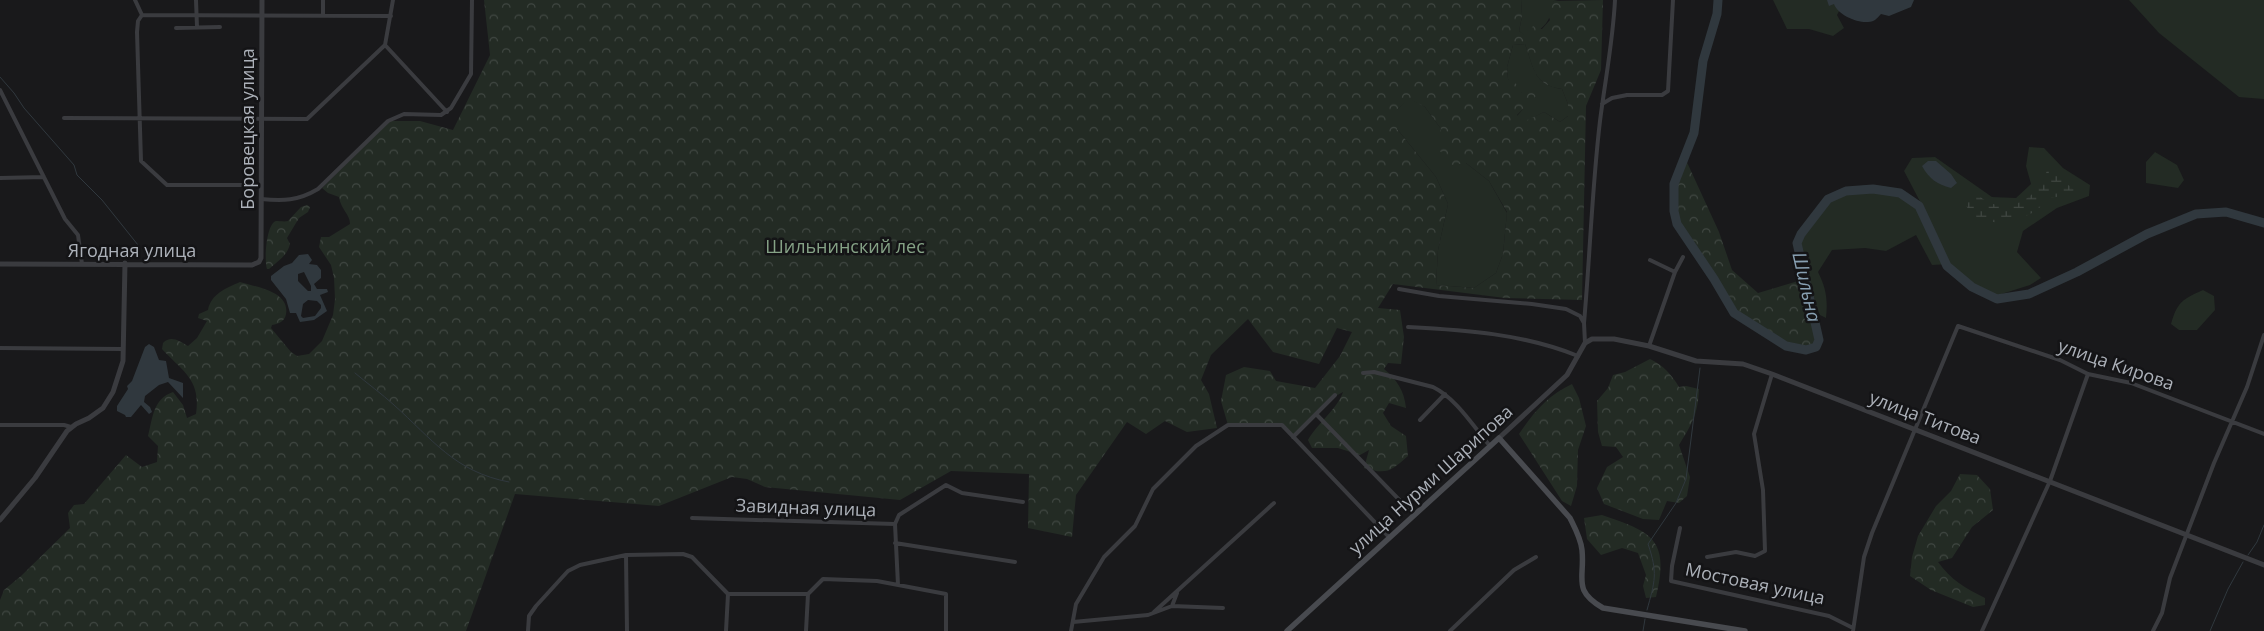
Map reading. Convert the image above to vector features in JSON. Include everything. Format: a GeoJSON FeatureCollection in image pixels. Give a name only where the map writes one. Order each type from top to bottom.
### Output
{"type":"FeatureCollection","features":[{"type":"Feature","properties":{"kind":"main road","name":"улица Нурми Шарипова"},"geometry":{"type":"LineString","coordinates":[[1287,631],[1499,438]]}},
{"type":"Feature","properties":{"kind":"main road"},"geometry":{"type":"LineString","coordinates":[[1499,438],[1570,518],[1578,532],[1582,550],[1581,579],[1584,592],[1592,601],[1603,608],[1745,631]]}},
{"type":"Feature","properties":{"kind":"street"},"geometry":{"type":"LineString","coordinates":[[134,0],[142,16]]}},
{"type":"Feature","properties":{"kind":"street"},"geometry":{"type":"LineString","coordinates":[[196,0],[196,27]]}},
{"type":"Feature","properties":{"kind":"street","name":"Боровецкая улица"},"geometry":{"type":"LineString","coordinates":[[261,258],[262,0]]}},
{"type":"Feature","properties":{"kind":"street"},"geometry":{"type":"LineString","coordinates":[[323,0],[324,15]]}},
{"type":"Feature","properties":{"kind":"street"},"geometry":{"type":"LineString","coordinates":[[64,118],[307,119],[385,45],[393,0]]}},
{"type":"Feature","properties":{"kind":"street"},"geometry":{"type":"LineString","coordinates":[[261,199],[292,200],[318,189],[388,121],[396,117],[404,114],[438,116],[452,108],[471,74],[472,0]]}},
{"type":"Feature","properties":{"kind":"street"},"geometry":{"type":"LineString","coordinates":[[1585,343],[1584,323],[1602,104],[1613,29],[1615,0]]}},
{"type":"Feature","properties":{"kind":"street"},"geometry":{"type":"LineString","coordinates":[[1602,104],[1619,97],[1662,95],[1668,91],[1673,0]]}},
{"type":"Feature","properties":{"kind":"street"},"geometry":{"type":"LineString","coordinates":[[142,16],[391,16]]}},
{"type":"Feature","properties":{"kind":"street"},"geometry":{"type":"LineString","coordinates":[[142,16],[138,21],[137,32],[142,161],[167,185],[261,185]]}},
{"type":"Feature","properties":{"kind":"street"},"geometry":{"type":"LineString","coordinates":[[176,28],[220,27]]}},
{"type":"Feature","properties":{"kind":"street"},"geometry":{"type":"LineString","coordinates":[[385,45],[447,112]]}},
{"type":"Feature","properties":{"kind":"street"},"geometry":{"type":"LineString","coordinates":[[0,90],[65,219],[78,236],[82,264]]}},
{"type":"Feature","properties":{"kind":"street"},"geometry":{"type":"LineString","coordinates":[[0,178],[44,177]]}},
{"type":"Feature","properties":{"kind":"street"},"geometry":{"type":"LineString","coordinates":[[1649,346],[1675,272],[1683,257]]}},
{"type":"Feature","properties":{"kind":"street","name":"Ягодная улица"},"geometry":{"type":"LineString","coordinates":[[0,264],[252,265],[259,262],[261,258]]}},
{"type":"Feature","properties":{"kind":"street"},"geometry":{"type":"LineString","coordinates":[[1650,260],[1675,272]]}},
{"type":"Feature","properties":{"kind":"street"},"geometry":{"type":"LineString","coordinates":[[0,520],[35,478],[71,427],[94,415],[108,401],[119,379],[123,349],[124,264]]}},
{"type":"Feature","properties":{"kind":"street"},"geometry":{"type":"LineString","coordinates":[[1400,289],[1439,296],[1532,304],[1566,309],[1580,316],[1584,323]]}},
{"type":"Feature","properties":{"kind":"street","name":"улица Кирова"},"geometry":{"type":"LineString","coordinates":[[1915,429],[1958,326],[2060,360],[2088,374],[2131,383],[2264,434]]}},
{"type":"Feature","properties":{"kind":"street"},"geometry":{"type":"LineString","coordinates":[[1408,327],[1471,330],[1537,342],[1578,356]]}},
{"type":"Feature","properties":{"kind":"street"},"geometry":{"type":"LineString","coordinates":[[2153,631],[2162,613],[2170,578],[2214,463],[2248,387],[2264,335]]}},
{"type":"Feature","properties":{"kind":"street","name":"улица Титова"},"geometry":{"type":"LineString","coordinates":[[1585,343],[1592,339],[1608,338],[1649,346],[1696,361],[1743,364],[2264,565]]}},
{"type":"Feature","properties":{"kind":"street","name":"улица Нурми Шарипова"},"geometry":{"type":"LineString","coordinates":[[1499,438],[1567,374],[1585,343]]}},
{"type":"Feature","properties":{"kind":"street"},"geometry":{"type":"LineString","coordinates":[[0,348],[123,349]]}},
{"type":"Feature","properties":{"kind":"street"},"geometry":{"type":"LineString","coordinates":[[1363,373],[1374,372],[1433,387],[1445,394],[1490,446]]}},
{"type":"Feature","properties":{"kind":"street"},"geometry":{"type":"LineString","coordinates":[[1707,557],[1736,552],[1755,556],[1765,551],[1763,490],[1754,434],[1772,374]]}},
{"type":"Feature","properties":{"kind":"street"},"geometry":{"type":"LineString","coordinates":[[1982,631],[2050,481],[2088,374]]}},
{"type":"Feature","properties":{"kind":"street"},"geometry":{"type":"LineString","coordinates":[[1420,420],[1445,394]]}},
{"type":"Feature","properties":{"kind":"street"},"geometry":{"type":"LineString","coordinates":[[1293,437],[1335,395]]}},
{"type":"Feature","properties":{"kind":"street"},"geometry":{"type":"LineString","coordinates":[[1316,414],[1414,514]]}},
{"type":"Feature","properties":{"kind":"street"},"geometry":{"type":"LineString","coordinates":[[0,425],[64,425],[71,427]]}},
{"type":"Feature","properties":{"kind":"street"},"geometry":{"type":"LineString","coordinates":[[1071,631],[1076,604],[1104,557],[1135,526],[1153,489],[1196,446],[1228,425],[1282,426],[1389,537]]}},
{"type":"Feature","properties":{"kind":"street"},"geometry":{"type":"LineString","coordinates":[[1853,629],[1864,557],[1915,429]]}},
{"type":"Feature","properties":{"kind":"street","name":"Завидная улица"},"geometry":{"type":"LineString","coordinates":[[692,518],[894,524],[899,515],[946,485],[962,493],[1023,502]]}},
{"type":"Feature","properties":{"kind":"street"},"geometry":{"type":"LineString","coordinates":[[1172,606],[1177,593],[1274,503]]}},
{"type":"Feature","properties":{"kind":"street"},"geometry":{"type":"LineString","coordinates":[[894,524],[898,585]]}},
{"type":"Feature","properties":{"kind":"street","name":"Мостовая улица"},"geometry":{"type":"LineString","coordinates":[[1680,528],[1672,566],[1671,581],[1830,616],[1853,629]]}},
{"type":"Feature","properties":{"kind":"street"},"geometry":{"type":"LineString","coordinates":[[895,544],[1015,562]]}},
{"type":"Feature","properties":{"kind":"street"},"geometry":{"type":"LineString","coordinates":[[528,631],[529,616],[568,571],[580,565],[626,555],[683,554],[692,557],[728,594],[808,594]]}},
{"type":"Feature","properties":{"kind":"street"},"geometry":{"type":"LineString","coordinates":[[626,555],[627,631]]}},
{"type":"Feature","properties":{"kind":"street"},"geometry":{"type":"LineString","coordinates":[[1450,631],[1514,570],[1536,556]]}},
{"type":"Feature","properties":{"kind":"street"},"geometry":{"type":"LineString","coordinates":[[806,631],[808,594],[823,579],[877,581],[946,594],[946,631]]}},
{"type":"Feature","properties":{"kind":"street"},"geometry":{"type":"LineString","coordinates":[[1154,612],[1172,594],[1177,593]]}},
{"type":"Feature","properties":{"kind":"street"},"geometry":{"type":"LineString","coordinates":[[726,631],[728,594]]}},
{"type":"Feature","properties":{"kind":"street"},"geometry":{"type":"LineString","coordinates":[[1073,622],[1148,615],[1172,606],[1223,608]]}},
{"type":"Feature","properties":{"kind":"green space","name":"Шильнинский лес"},"geometry":{"type":"Polygon","coordinates":[[[484,0],[1521,0],[1522,16],[1519,31],[1526,36],[1533,26],[1542,29],[1550,20],[1546,10],[1554,1],[1603,0],[1601,70],[1586,106],[1582,300],[1505,298],[1393,284],[1378,308],[1400,310],[1404,337],[1401,364],[1388,363],[1384,369],[1399,386],[1404,396],[1406,408],[1389,403],[1383,413],[1391,426],[1406,436],[1408,456],[1393,468],[1384,471],[1364,468],[1369,450],[1360,455],[1338,448],[1312,448],[1308,440],[1337,404],[1343,392],[1334,397],[1293,437],[1282,425],[1228,425],[1221,401],[1226,375],[1244,367],[1270,371],[1276,381],[1315,388],[1340,356],[1352,332],[1337,328],[1319,364],[1273,352],[1248,319],[1211,355],[1201,380],[1209,394],[1217,428],[1187,432],[1165,421],[1146,434],[1127,422],[1076,495],[1072,537],[1028,528],[1029,474],[951,471],[900,500],[765,487],[747,479],[732,477],[659,506],[515,494],[466,631],[0,631],[0,600],[4,590],[70,528],[68,513],[74,505],[84,504],[126,455],[142,467],[157,462],[158,446],[148,436],[155,409],[161,399],[173,392],[183,405],[187,418],[196,414],[196,392],[193,384],[183,370],[162,349],[163,343],[172,339],[188,346],[197,338],[207,321],[198,318],[199,314],[208,310],[212,300],[220,292],[240,282],[270,291],[283,300],[286,306],[284,319],[272,325],[271,328],[291,352],[297,356],[309,354],[322,341],[333,315],[335,299],[331,265],[319,247],[321,237],[329,237],[350,224],[349,217],[339,197],[328,193],[322,188],[390,121],[420,121],[453,130],[490,55],[484,0]],[[1525,44],[1513,45],[1507,67],[1508,79],[1518,85],[1522,93],[1532,87],[1539,93],[1517,115],[1523,122],[1544,112],[1560,122],[1568,116],[1568,104],[1562,89],[1545,84],[1540,79],[1533,68],[1525,44]],[[1409,99],[1397,110],[1397,129],[1436,177],[1448,204],[1438,250],[1436,285],[1474,288],[1496,273],[1503,254],[1507,212],[1489,181],[1466,163],[1451,165],[1436,146],[1441,129],[1425,107],[1409,99]]]}},
{"type":"Feature","properties":{"kind":"green space"},"geometry":{"type":"Polygon","coordinates":[[[1521,0],[1559,0],[1554,1],[1546,24],[1526,37],[1519,31],[1522,16],[1521,0]]]}},
{"type":"Feature","properties":{"kind":"green space"},"geometry":{"type":"Polygon","coordinates":[[[1773,0],[1845,0],[1837,15],[1844,28],[1833,36],[1809,29],[1787,29],[1773,0]]]}},
{"type":"Feature","properties":{"kind":"green space"},"geometry":{"type":"Polygon","coordinates":[[[2129,0],[2264,0],[2264,99],[2239,97],[2159,33],[2129,0]]]}},
{"type":"Feature","properties":{"kind":"green space"},"geometry":{"type":"Polygon","coordinates":[[[1525,44],[1536,74],[1540,79],[1545,84],[1562,89],[1568,104],[1568,116],[1560,122],[1544,112],[1523,123],[1517,116],[1523,109],[1522,93],[1508,79],[1507,67],[1513,45],[1525,44]]]}},
{"type":"Feature","properties":{"kind":"green space"},"geometry":{"type":"Polygon","coordinates":[[[1409,98],[1425,107],[1466,163],[1489,181],[1507,213],[1503,254],[1496,273],[1474,288],[1436,285],[1438,250],[1448,204],[1436,177],[1397,129],[1397,110],[1409,98]]]}},
{"type":"Feature","properties":{"kind":"green space"},"geometry":{"type":"Polygon","coordinates":[[[2029,147],[2044,148],[2063,168],[2090,185],[2089,196],[2057,208],[2023,231],[2017,252],[2041,278],[2030,285],[1992,297],[1968,284],[1951,264],[1932,265],[1916,235],[1886,251],[1865,248],[1832,250],[1818,272],[1825,289],[1827,305],[1826,318],[1820,315],[1805,279],[1800,276],[1800,248],[1802,233],[1807,221],[1825,201],[1848,189],[1874,185],[1899,191],[1925,211],[1904,171],[1912,158],[1935,157],[1992,197],[2016,198],[2031,184],[2026,166],[2029,147]]]}},
{"type":"Feature","properties":{"kind":"green space"},"geometry":{"type":"Polygon","coordinates":[[[2155,152],[2177,165],[2184,180],[2178,188],[2146,183],[2146,162],[2155,152]]]}},
{"type":"Feature","properties":{"kind":"green space"},"geometry":{"type":"Polygon","coordinates":[[[1685,158],[1719,232],[1732,270],[1758,293],[1805,279],[1817,323],[1818,340],[1816,347],[1806,350],[1786,346],[1734,313],[1677,224],[1674,211],[1674,184],[1685,158]]]}},
{"type":"Feature","properties":{"kind":"green space"},"geometry":{"type":"Polygon","coordinates":[[[2048,167],[2074,190],[2067,195],[2045,199],[2038,210],[2026,216],[1999,223],[1978,219],[1964,204],[1972,192],[1987,202],[1997,205],[2015,204],[2023,201],[2036,190],[2048,167]]]}},
{"type":"Feature","properties":{"kind":"green space"},"geometry":{"type":"Polygon","coordinates":[[[307,205],[310,207],[308,212],[299,218],[287,238],[290,244],[287,252],[279,261],[267,269],[268,235],[273,224],[276,221],[288,221],[301,207],[307,205]]]}},
{"type":"Feature","properties":{"kind":"green space"},"geometry":{"type":"Polygon","coordinates":[[[2203,290],[2214,296],[2215,310],[2197,330],[2179,330],[2171,324],[2181,302],[2203,290]]]}},
{"type":"Feature","properties":{"kind":"green space"},"geometry":{"type":"Polygon","coordinates":[[[1650,359],[1667,371],[1679,387],[1686,386],[1699,389],[1694,418],[1679,445],[1690,477],[1687,496],[1679,503],[1667,501],[1659,520],[1643,519],[1604,504],[1597,488],[1607,467],[1623,457],[1616,447],[1602,446],[1598,432],[1597,401],[1608,388],[1613,375],[1625,372],[1650,359]]]}},
{"type":"Feature","properties":{"kind":"green space"},"geometry":{"type":"Polygon","coordinates":[[[1572,384],[1579,398],[1586,426],[1578,450],[1577,486],[1571,506],[1562,501],[1519,434],[1548,399],[1572,384]]]}},
{"type":"Feature","properties":{"kind":"green space"},"geometry":{"type":"Polygon","coordinates":[[[1960,474],[1977,475],[1990,489],[1993,510],[1972,527],[1952,558],[1938,562],[1959,583],[1985,598],[1985,605],[1973,607],[1931,590],[1910,576],[1912,557],[1918,536],[1936,506],[1951,491],[1960,474]]]}},
{"type":"Feature","properties":{"kind":"green space"},"geometry":{"type":"Polygon","coordinates":[[[1602,515],[1634,527],[1645,533],[1653,541],[1658,550],[1660,562],[1660,578],[1656,597],[1646,598],[1643,586],[1646,575],[1638,553],[1622,548],[1601,555],[1587,539],[1584,518],[1602,515]]]}},
{"type":"Feature","properties":{"kind":"shaded area"},"geometry":{"type":"Polygon","coordinates":[[[1827,0],[1914,0],[1911,7],[1889,16],[1881,14],[1874,21],[1868,22],[1848,18],[1839,12],[1834,4],[1829,6],[1827,0]]]}},
{"type":"Feature","properties":{"kind":"shaded area"},"geometry":{"type":"Polygon","coordinates":[[[1928,161],[1936,161],[1951,174],[1957,183],[1951,188],[1934,180],[1922,166],[1928,161]]]}},
{"type":"Feature","properties":{"kind":"shaded area"},"geometry":{"type":"Polygon","coordinates":[[[308,254],[312,260],[309,264],[317,265],[321,270],[321,278],[314,284],[317,289],[327,289],[328,292],[320,295],[327,311],[314,320],[300,322],[296,313],[290,313],[286,299],[271,280],[271,276],[284,266],[292,263],[299,255],[308,254]],[[304,272],[298,274],[298,281],[308,291],[311,291],[311,286],[304,272]],[[308,300],[303,304],[301,316],[303,318],[315,316],[321,308],[317,301],[308,300]]]}},
{"type":"Feature","properties":{"kind":"shaded area"},"geometry":{"type":"Polygon","coordinates":[[[149,344],[154,347],[159,360],[166,361],[169,378],[183,383],[183,398],[168,382],[159,385],[145,396],[144,402],[150,407],[152,412],[149,414],[141,405],[131,417],[126,417],[117,411],[117,406],[128,389],[127,386],[132,381],[145,347],[149,344]]]}},
{"type":"Feature","properties":{"kind":"waterway","name":"Шильна"},"geometry":{"type":"LineString","coordinates":[[1718,0],[1717,14],[1703,61],[1694,133],[1674,184],[1674,211],[1677,224],[1734,313],[1786,346],[1806,350],[1816,347],[1819,340],[1797,243],[1801,234],[1828,199],[1846,191],[1873,189],[1900,193],[1919,206],[1947,266],[1972,287],[1997,299],[2029,294],[2077,272],[2147,234],[2196,214],[2226,212],[2264,223]]}},
{"type":"Feature","properties":{"kind":"waterway"},"geometry":{"type":"LineString","coordinates":[[0,77],[24,108],[74,165],[77,175],[102,200],[138,245]]}},
{"type":"Feature","properties":{"kind":"waterway"},"geometry":{"type":"LineString","coordinates":[[1647,610],[1654,577],[1653,562],[1648,544],[1676,503],[1686,479],[1700,368]]}},
{"type":"Feature","properties":{"kind":"waterway"},"geometry":{"type":"LineString","coordinates":[[355,373],[389,401],[433,442],[459,462],[474,471],[509,482]]}},
{"type":"Feature","properties":{"kind":"waterway"},"geometry":{"type":"LineString","coordinates":[[2248,555],[2257,542],[2264,525]]}},
{"type":"Feature","properties":{"kind":"waterway"},"geometry":{"type":"LineString","coordinates":[[2210,631],[2228,589],[2243,562]]}},
{"type":"Feature","properties":{"kind":"waterway"},"geometry":{"type":"LineString","coordinates":[[1643,631],[1645,619]]}}]}
